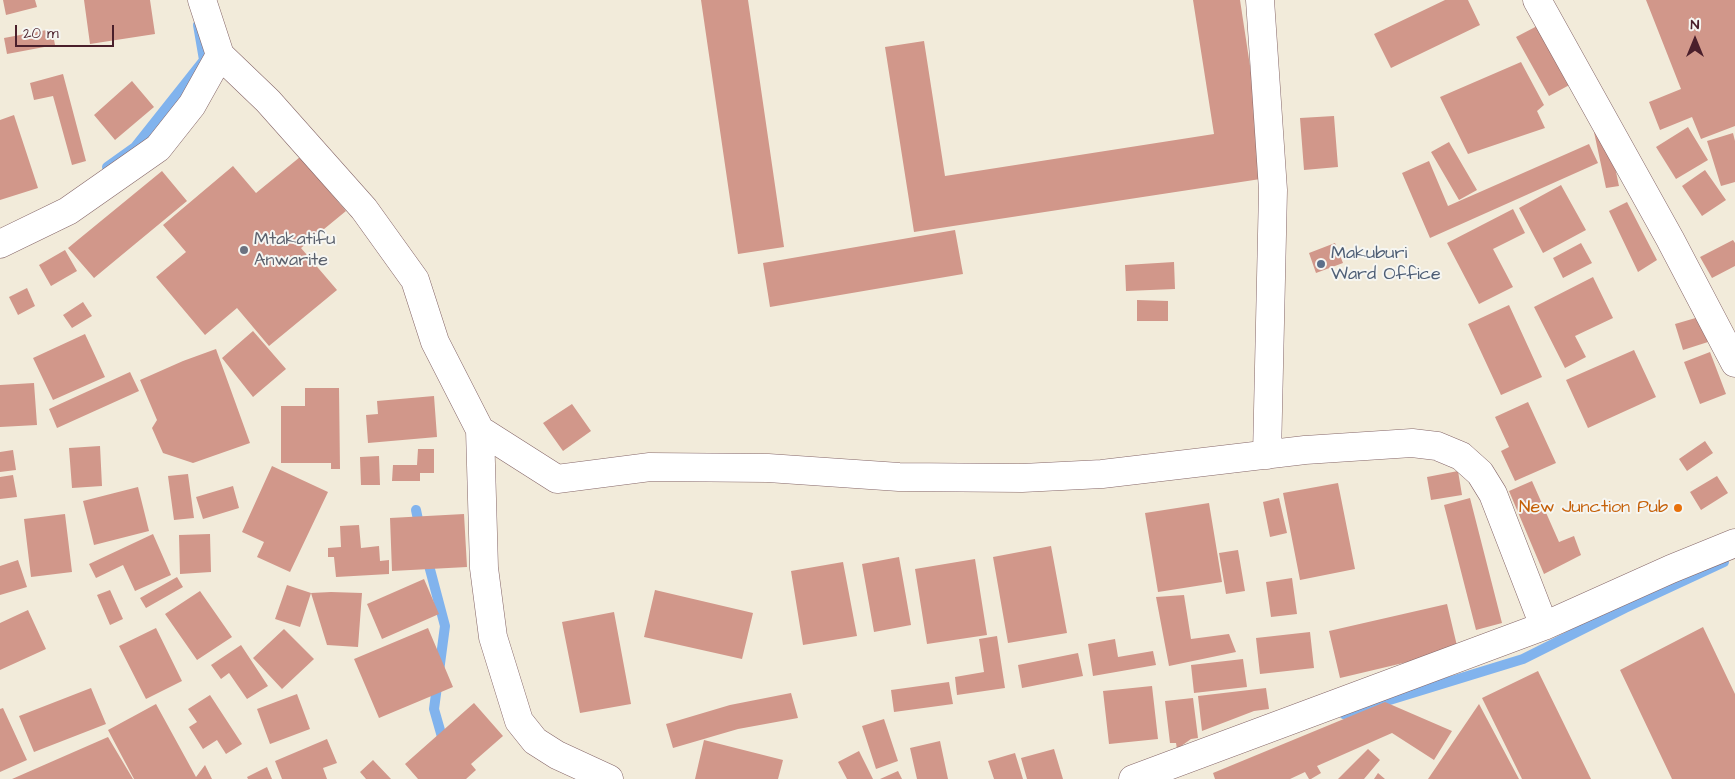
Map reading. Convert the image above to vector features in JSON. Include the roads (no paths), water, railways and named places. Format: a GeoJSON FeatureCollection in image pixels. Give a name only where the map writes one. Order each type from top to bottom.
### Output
{"type":"FeatureCollection","features":[{"type":"Feature","properties":{"kind":"street"},"geometry":{"type":"LineString","coordinates":[[202,0],[220,56],[268,101],[364,209],[415,280],[435,342],[480,430],[484,568],[493,637],[519,721],[535,741],[556,755],[608,779]]}},
{"type":"Feature","properties":{"kind":"street"},"geometry":{"type":"LineString","coordinates":[[1260,0],[1274,190],[1267,455]]}},
{"type":"Feature","properties":{"kind":"street"},"geometry":{"type":"LineString","coordinates":[[1537,0],[1656,214],[1735,363]]}},
{"type":"Feature","properties":{"kind":"street"},"geometry":{"type":"LineString","coordinates":[[0,244],[68,211],[158,148],[192,105],[220,56]]}},
{"type":"Feature","properties":{"kind":"street"},"geometry":{"type":"LineString","coordinates":[[480,430],[557,479],[650,466],[768,468],[899,477],[1022,478],[1102,474],[1305,450],[1412,443],[1438,446],[1461,456],[1480,473],[1494,494],[1544,626]]}},
{"type":"Feature","properties":{"kind":"street"},"geometry":{"type":"LineString","coordinates":[[1133,779],[1544,626],[1671,569],[1735,543]]}},
{"type":"Feature","properties":{"kind":"waterway"},"geometry":{"type":"LineString","coordinates":[[107,167],[135,147],[204,60],[198,25]]}},
{"type":"Feature","properties":{"kind":"waterway"},"geometry":{"type":"LineString","coordinates":[[416,510],[420,529]]}},
{"type":"Feature","properties":{"kind":"waterway"},"geometry":{"type":"LineString","coordinates":[[427,558],[445,626],[434,709],[444,744]]}},
{"type":"Feature","properties":{"kind":"waterway"},"geometry":{"type":"LineString","coordinates":[[1344,714],[1523,659],[1625,608],[1724,562]]}},
{"type":"Feature","properties":{"kind":"place","name":"Mtakatifu Anwarite"},"geometry":{"type":"Point","coordinates":[244,250]}},
{"type":"Feature","properties":{"kind":"place","name":"Makuburi Ward Office"},"geometry":{"type":"Point","coordinates":[1321,264]}},
{"type":"Feature","properties":{"kind":"place","name":"New Junction Pub"},"geometry":{"type":"Point","coordinates":[1678,508]}}]}
